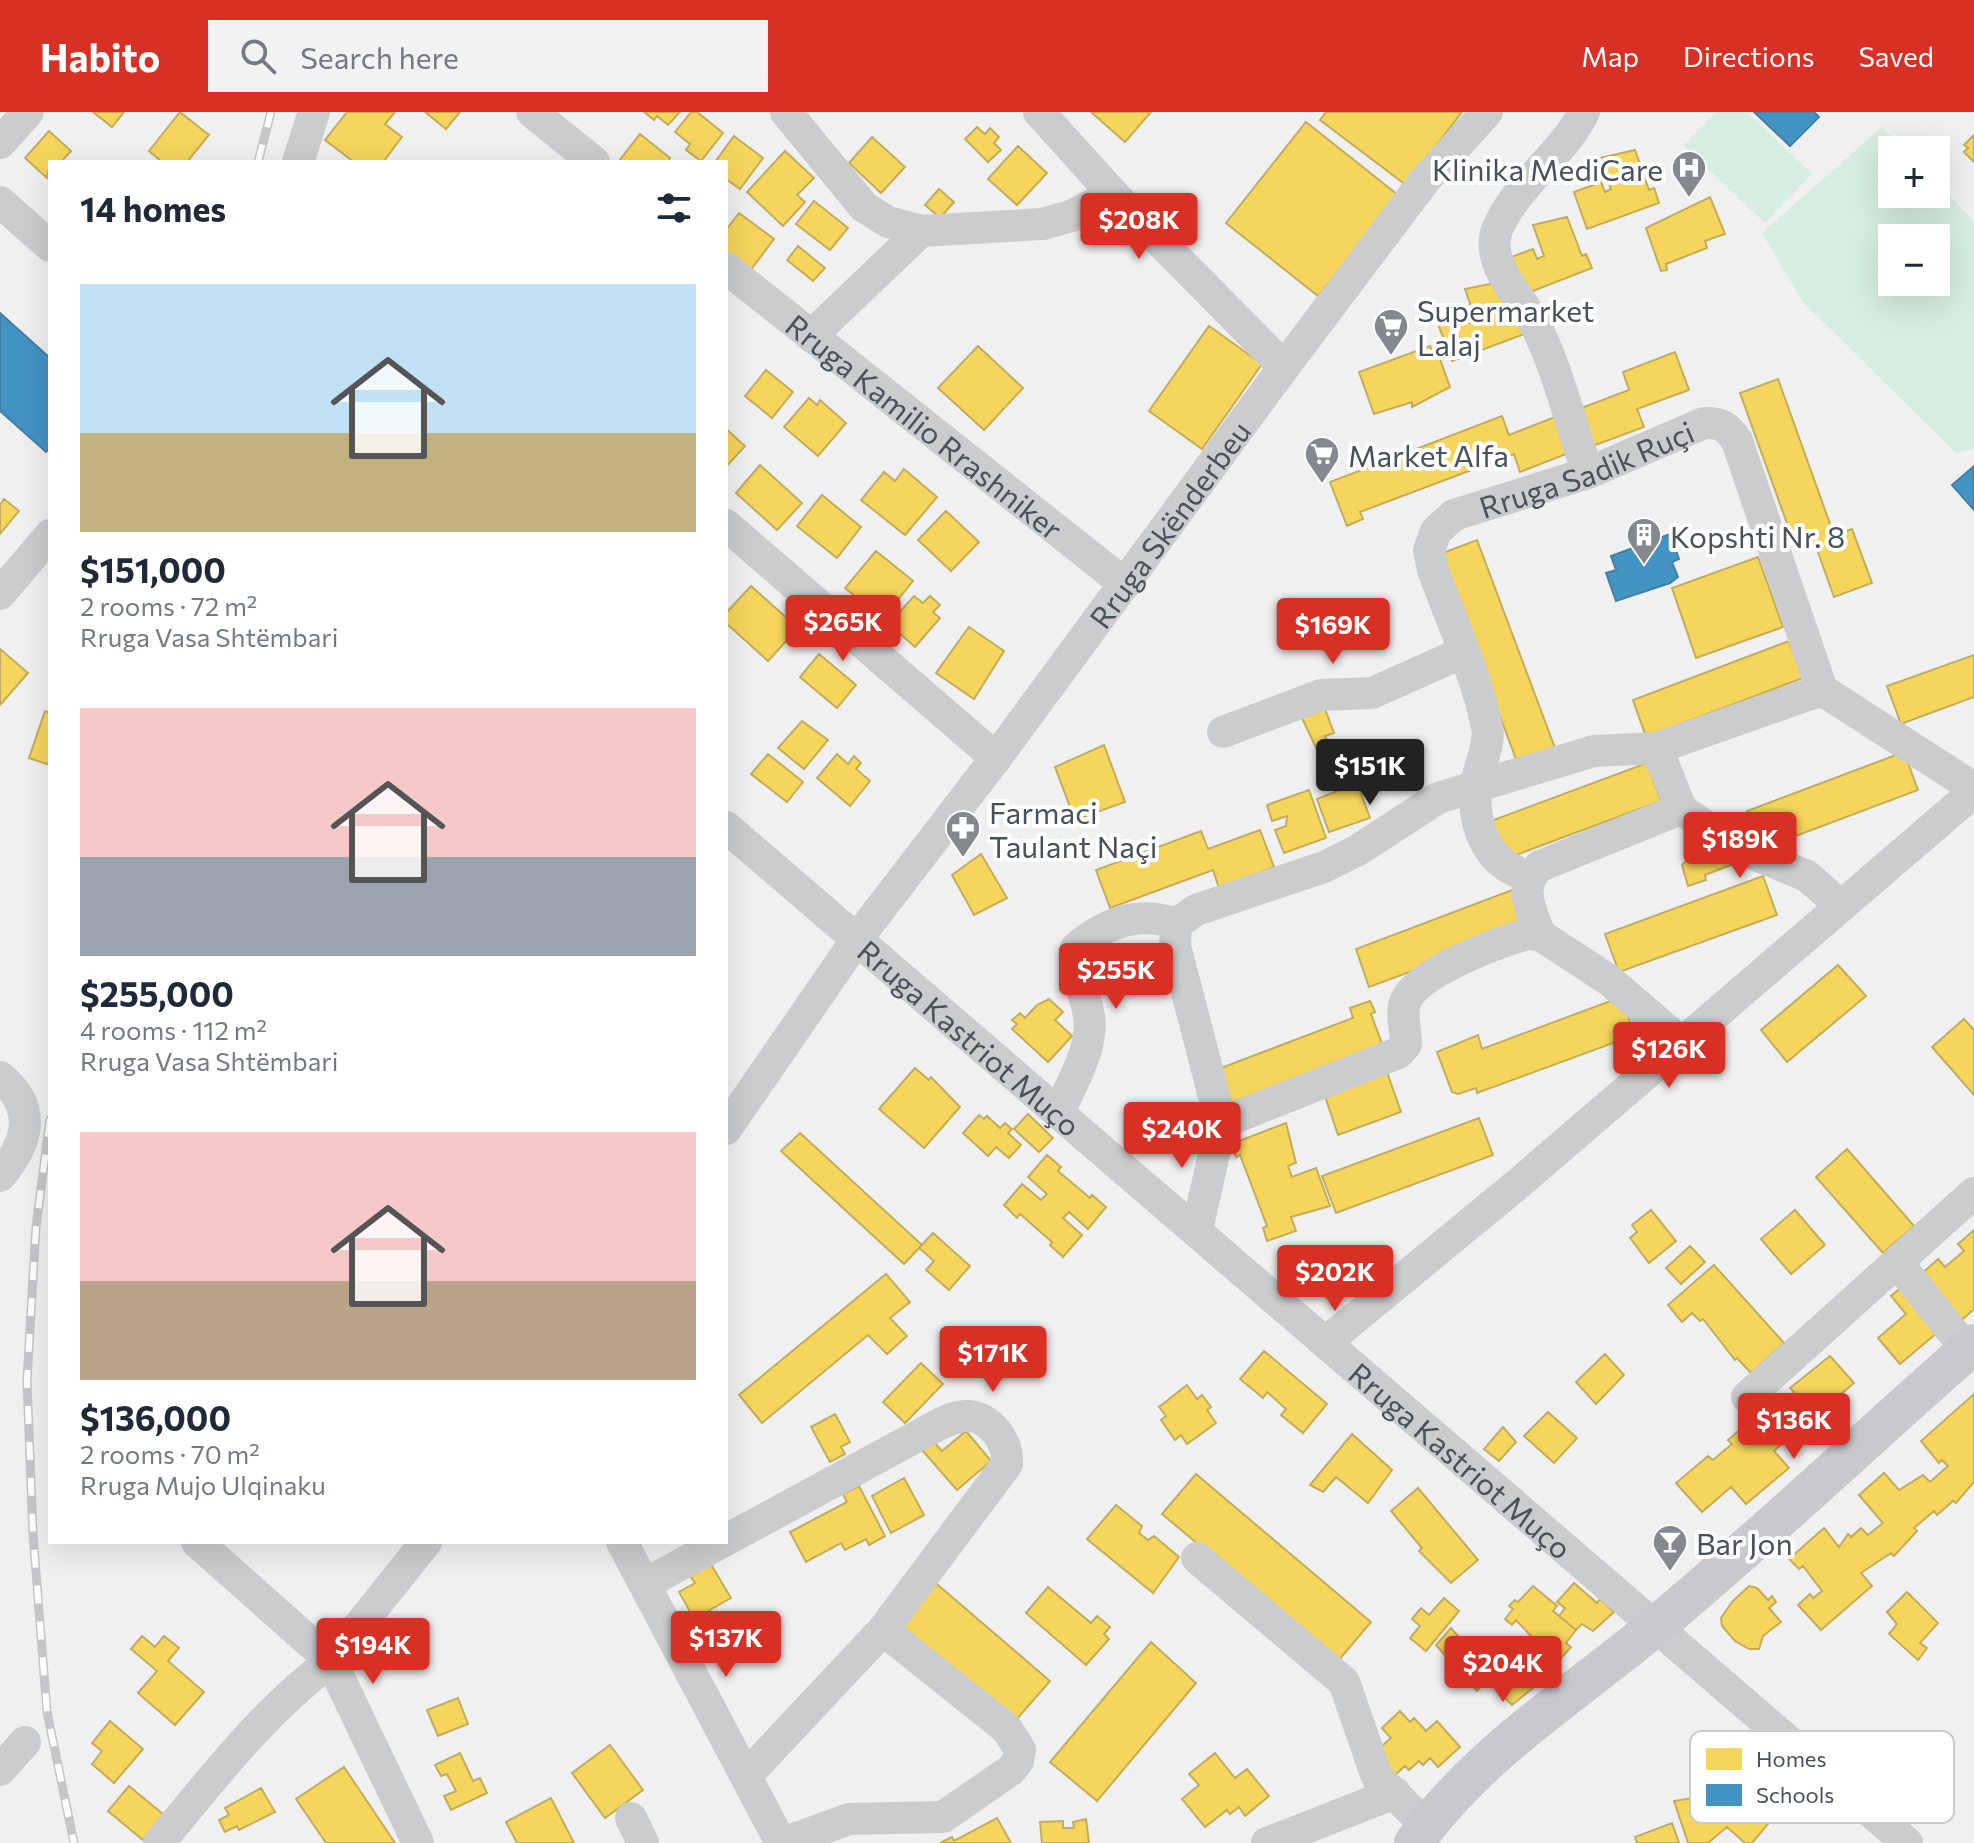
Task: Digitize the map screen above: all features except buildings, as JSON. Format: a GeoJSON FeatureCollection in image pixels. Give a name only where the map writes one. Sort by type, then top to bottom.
{"type":"FeatureCollection","features":[{"type":"Feature","properties":{"kind":"main road"},"geometry":{"type":"LineString","coordinates":[[1420,1835],[1509,1742],[1656,1626],[1971,1347]]}},
{"type":"Feature","properties":{"kind":"street"},"geometry":{"type":"LineString","coordinates":[[0,143],[28,112]]}},
{"type":"Feature","properties":{"kind":"street"},"geometry":{"type":"LineString","coordinates":[[303,160],[314,112]]}},
{"type":"Feature","properties":{"kind":"street"},"geometry":{"type":"LineString","coordinates":[[532,112],[592,160]]}},
{"type":"Feature","properties":{"kind":"street"},"geometry":{"type":"LineString","coordinates":[[786,112],[864,207],[888,222],[921,231],[1043,224],[1071,216],[1113,194]]}},
{"type":"Feature","properties":{"kind":"street"},"geometry":{"type":"LineString","coordinates":[[1039,112],[1113,194],[1284,367]]}},
{"type":"Feature","properties":{"kind":"street","name":"Rruga Skënderbeu"},"geometry":{"type":"LineString","coordinates":[[728,1125],[857,939],[996,758],[1284,367],[1425,180],[1487,112]]}},
{"type":"Feature","properties":{"kind":"street"},"geometry":{"type":"LineString","coordinates":[[1584,112],[1502,221],[1494,247],[1516,300],[1527,312],[1550,364],[1588,473]]}},
{"type":"Feature","properties":{"kind":"street"},"geometry":{"type":"LineString","coordinates":[[0,202],[48,244]]}},
{"type":"Feature","properties":{"kind":"street"},"geometry":{"type":"LineString","coordinates":[[811,336],[921,231]]}},
{"type":"Feature","properties":{"kind":"street","name":"Rruga Kamilio Rrashniker"},"geometry":{"type":"LineString","coordinates":[[728,270],[1125,584]]}},
{"type":"Feature","properties":{"kind":"street","name":"Rruga Sadik Ruçi"},"geometry":{"type":"LineString","coordinates":[[1529,876],[1509,871],[1490,854],[1477,820],[1476,786],[1488,732],[1429,550],[1436,531],[1454,515],[1588,473],[1704,423],[1717,423],[1729,429],[1737,441],[1822,690]]}},
{"type":"Feature","properties":{"kind":"street"},"geometry":{"type":"LineString","coordinates":[[728,527],[996,758]]}},
{"type":"Feature","properties":{"kind":"street"},"geometry":{"type":"LineString","coordinates":[[0,594],[48,537]]}},
{"type":"Feature","properties":{"kind":"street"},"geometry":{"type":"LineString","coordinates":[[1223,732],[1321,695],[1372,693],[1464,652]]}},
{"type":"Feature","properties":{"kind":"street"},"geometry":{"type":"LineString","coordinates":[[1176,924],[1196,910],[1324,867],[1358,850],[1438,798],[1594,751],[1657,748],[1822,690],[1974,790],[1429,1259],[1326,1342]]}},
{"type":"Feature","properties":{"kind":"street"},"geometry":{"type":"LineString","coordinates":[[1657,748],[1681,809],[1734,846],[1807,876],[1841,906]]}},
{"type":"Feature","properties":{"kind":"street"},"geometry":{"type":"LineString","coordinates":[[1540,935],[1526,888],[1529,876],[1540,866],[1681,809]]}},
{"type":"Feature","properties":{"kind":"street","name":"Rruga Kastriot Muço"},"geometry":{"type":"LineString","coordinates":[[728,829],[1777,1731]]}},
{"type":"Feature","properties":{"kind":"street"},"geometry":{"type":"LineString","coordinates":[[1059,1112],[1088,1042],[1089,1018],[1075,967],[1076,948],[1091,936],[1134,918],[1153,916],[1176,924]]}},
{"type":"Feature","properties":{"kind":"street"},"geometry":{"type":"LineString","coordinates":[[1176,924],[1175,946],[1221,1123],[1197,1230]]}},
{"type":"Feature","properties":{"kind":"street"},"geometry":{"type":"LineString","coordinates":[[1221,1123],[1398,1053],[1406,1044],[1405,1002],[1420,985],[1465,959],[1517,937],[1540,935],[1609,980],[1682,1043]]}},
{"type":"Feature","properties":{"kind":"street"},"geometry":{"type":"LineString","coordinates":[[0,1077],[11,1086],[22,1104],[26,1125],[22,1148],[0,1176]]}},
{"type":"Feature","properties":{"kind":"street"},"geometry":{"type":"LineString","coordinates":[[1747,1397],[1974,1193]]}},
{"type":"Feature","properties":{"kind":"street"},"geometry":{"type":"LineString","coordinates":[[1897,1262],[1971,1347]]}},
{"type":"Feature","properties":{"kind":"street"},"geometry":{"type":"LineString","coordinates":[[728,1539],[936,1426],[964,1415],[977,1417],[1002,1439],[1008,1451],[1007,1464],[883,1630],[746,1776]]}},
{"type":"Feature","properties":{"kind":"street"},"geometry":{"type":"LineString","coordinates":[[199,1544],[331,1661],[418,1843]]}},
{"type":"Feature","properties":{"kind":"street"},"geometry":{"type":"LineString","coordinates":[[159,1843],[256,1726],[288,1693],[331,1661],[424,1544]]}},
{"type":"Feature","properties":{"kind":"street"},"geometry":{"type":"LineString","coordinates":[[623,1544],[782,1843],[849,1819],[943,1817],[968,1803],[1018,1761],[1020,1750],[1007,1729],[883,1630]]}},
{"type":"Feature","properties":{"kind":"street"},"geometry":{"type":"LineString","coordinates":[[645,1584],[718,1544]]}},
{"type":"Feature","properties":{"kind":"street"},"geometry":{"type":"LineString","coordinates":[[1197,1558],[1344,1682],[1377,1777],[1395,1793],[1420,1835]]}},
{"type":"Feature","properties":{"kind":"street"},"geometry":{"type":"LineString","coordinates":[[0,1770],[25,1742]]}},
{"type":"Feature","properties":{"kind":"street"},"geometry":{"type":"LineString","coordinates":[[1267,1843],[1395,1793]]}},
{"type":"Feature","properties":{"kind":"street","name":"Rruga Kastriot Muço"},"geometry":{"type":"LineString","coordinates":[[1884,1823],[1907,1843]]}},
{"type":"Feature","properties":{"kind":"green space"},"geometry":{"type":"Polygon","coordinates":[[[1716,112],[1747,112],[1812,174],[1765,223],[1683,146],[1716,112]]]}},
{"type":"Feature","properties":{"kind":"green space"},"geometry":{"type":"Polygon","coordinates":[[[1882,127],[1891,136],[1878,136],[1878,208],[1950,208],[1950,196],[1974,221],[1974,448],[1956,453],[1803,302],[1762,233],[1882,127]]]}},
{"type":"Feature","properties":{"kind":"railway"},"geometry":{"type":"LineString","coordinates":[[259,160],[271,112]]}},
{"type":"Feature","properties":{"kind":"railway"},"geometry":{"type":"LineString","coordinates":[[48,1134],[36,1227],[27,1381],[33,1534],[47,1712],[74,1843]]}},
{"type":"Feature","properties":{"kind":"place","name":"Klinika MediCare"},"geometry":{"type":"Point","coordinates":[1689,199]}},
{"type":"Feature","properties":{"kind":"place","name":"Supermarket Lalaj"},"geometry":{"type":"Point","coordinates":[1391,357]}},
{"type":"Feature","properties":{"kind":"place","name":"Market Alfa"},"geometry":{"type":"Point","coordinates":[1322,485]}},
{"type":"Feature","properties":{"kind":"place","name":"Kopshti Nr. 8"},"geometry":{"type":"Point","coordinates":[1644,566]}},
{"type":"Feature","properties":{"kind":"place","name":"Farmaci Taulant Naçi"},"geometry":{"type":"Point","coordinates":[963,859]}},
{"type":"Feature","properties":{"kind":"place","name":"Bar Jon"},"geometry":{"type":"Point","coordinates":[1670,1573]}}]}
